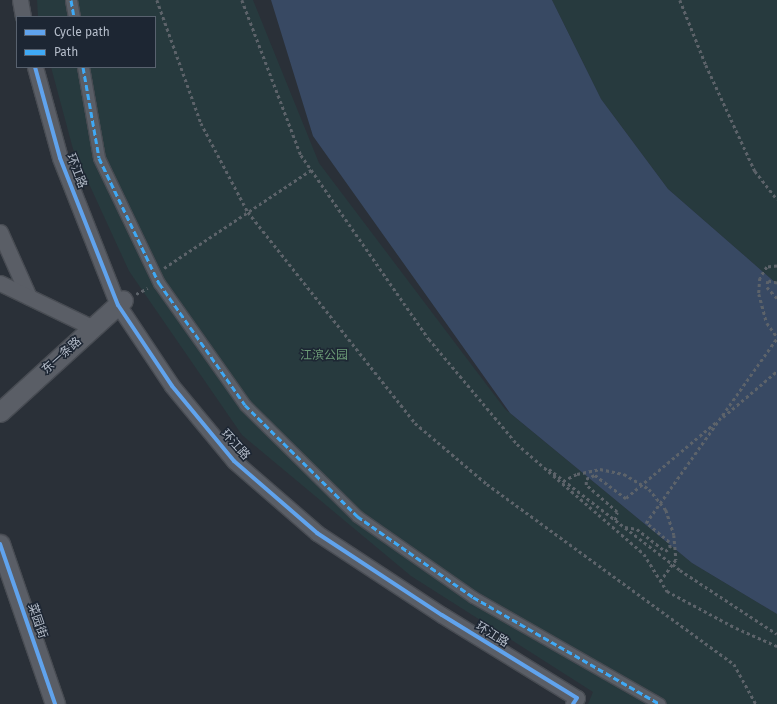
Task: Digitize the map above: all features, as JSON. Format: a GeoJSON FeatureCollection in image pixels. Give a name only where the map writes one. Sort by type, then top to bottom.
{"type":"FeatureCollection","features":[{"type":"Feature","properties":{"kind":"street"},"geometry":{"type":"LineString","coordinates":[[20,0],[22,16]]}},
{"type":"Feature","properties":{"kind":"street"},"geometry":{"type":"LineString","coordinates":[[71,0],[74,16]]}},
{"type":"Feature","properties":{"kind":"street","name":"环江路"},"geometry":{"type":"LineString","coordinates":[[35,68],[60,158],[121,303],[172,386],[234,461],[317,533],[442,615],[577,698],[573,704]]}},
{"type":"Feature","properties":{"kind":"street"},"geometry":{"type":"LineString","coordinates":[[83,68],[99,158],[157,278],[245,405],[357,516],[473,597],[660,704]]}},
{"type":"Feature","properties":{"kind":"street"},"geometry":{"type":"LineString","coordinates":[[0,232],[29,297]]}},
{"type":"Feature","properties":{"kind":"street"},"geometry":{"type":"LineString","coordinates":[[0,283],[93,328]]}},
{"type":"Feature","properties":{"kind":"street","name":"东一条路"},"geometry":{"type":"LineString","coordinates":[[0,412],[121,303]]}},
{"type":"Feature","properties":{"kind":"street","name":"菜园街"},"geometry":{"type":"LineString","coordinates":[[0,544],[55,704]]}},
{"type":"Feature","properties":{"kind":"path"},"geometry":{"type":"LineString","coordinates":[[157,0],[201,122],[248,212],[415,423],[487,484],[734,664],[756,704]]}},
{"type":"Feature","properties":{"kind":"path"},"geometry":{"type":"LineString","coordinates":[[242,0],[301,155],[428,339],[526,452],[644,554],[667,591],[736,628],[777,646]]}},
{"type":"Feature","properties":{"kind":"path"},"geometry":{"type":"LineString","coordinates":[[680,0],[706,65],[755,171],[777,199]]}},
{"type":"Feature","properties":{"kind":"path"},"geometry":{"type":"LineString","coordinates":[[121,303],[248,212],[311,170]]}},
{"type":"Feature","properties":{"kind":"path"},"geometry":{"type":"LineString","coordinates":[[625,527],[637,529],[665,551],[670,548],[669,542],[646,523],[777,337],[767,323],[759,294],[760,278],[767,267],[777,266]]}},
{"type":"Feature","properties":{"kind":"path"},"geometry":{"type":"LineString","coordinates":[[777,283],[768,281],[767,287],[777,298]]}},
{"type":"Feature","properties":{"kind":"path"},"geometry":{"type":"LineString","coordinates":[[615,520],[617,512],[586,485],[586,479],[594,475],[626,498],[777,371]]}},
{"type":"Feature","properties":{"kind":"path"},"geometry":{"type":"LineString","coordinates":[[526,452],[680,570],[777,634]]}},
{"type":"Feature","properties":{"kind":"path"},"geometry":{"type":"LineString","coordinates":[[561,482],[577,474],[600,469],[624,474],[649,489],[666,510],[674,535],[676,560],[661,581]]}},
{"type":"Feature","properties":{"kind":"green space","name":"江滨公园"},"geometry":{"type":"Polygon","coordinates":[[[37,0],[253,0],[319,163],[505,409],[692,563],[777,614],[777,704],[588,704],[593,692],[411,576],[242,435],[129,271],[73,149],[51,68],[156,68],[156,16],[38,16],[37,0]]]}},
{"type":"Feature","properties":{"kind":"green space"},"geometry":{"type":"Polygon","coordinates":[[[552,0],[777,0],[777,284],[668,189],[601,99],[552,0]]]}},
{"type":"Feature","properties":{"kind":"water"},"geometry":{"type":"Polygon","coordinates":[[[271,0],[552,0],[601,99],[668,189],[777,284],[777,614],[692,563],[510,413],[313,136],[271,0]]]}},
{"type":"Feature","properties":{"kind":"marked path"},"geometry":{"type":"LineString","coordinates":[[71,0],[74,16]]}},
{"type":"Feature","properties":{"kind":"marked path"},"geometry":{"type":"LineString","coordinates":[[83,68],[99,158],[159,283],[245,405],[357,516],[473,597],[660,704]]}},
{"type":"Feature","properties":{"kind":"cycle path"},"geometry":{"type":"LineString","coordinates":[[35,68],[60,158],[118,305],[172,386],[234,461],[317,533],[442,615],[577,698],[573,704]]}},
{"type":"Feature","properties":{"kind":"cycle path"},"geometry":{"type":"LineString","coordinates":[[0,544],[55,704]]}}]}
